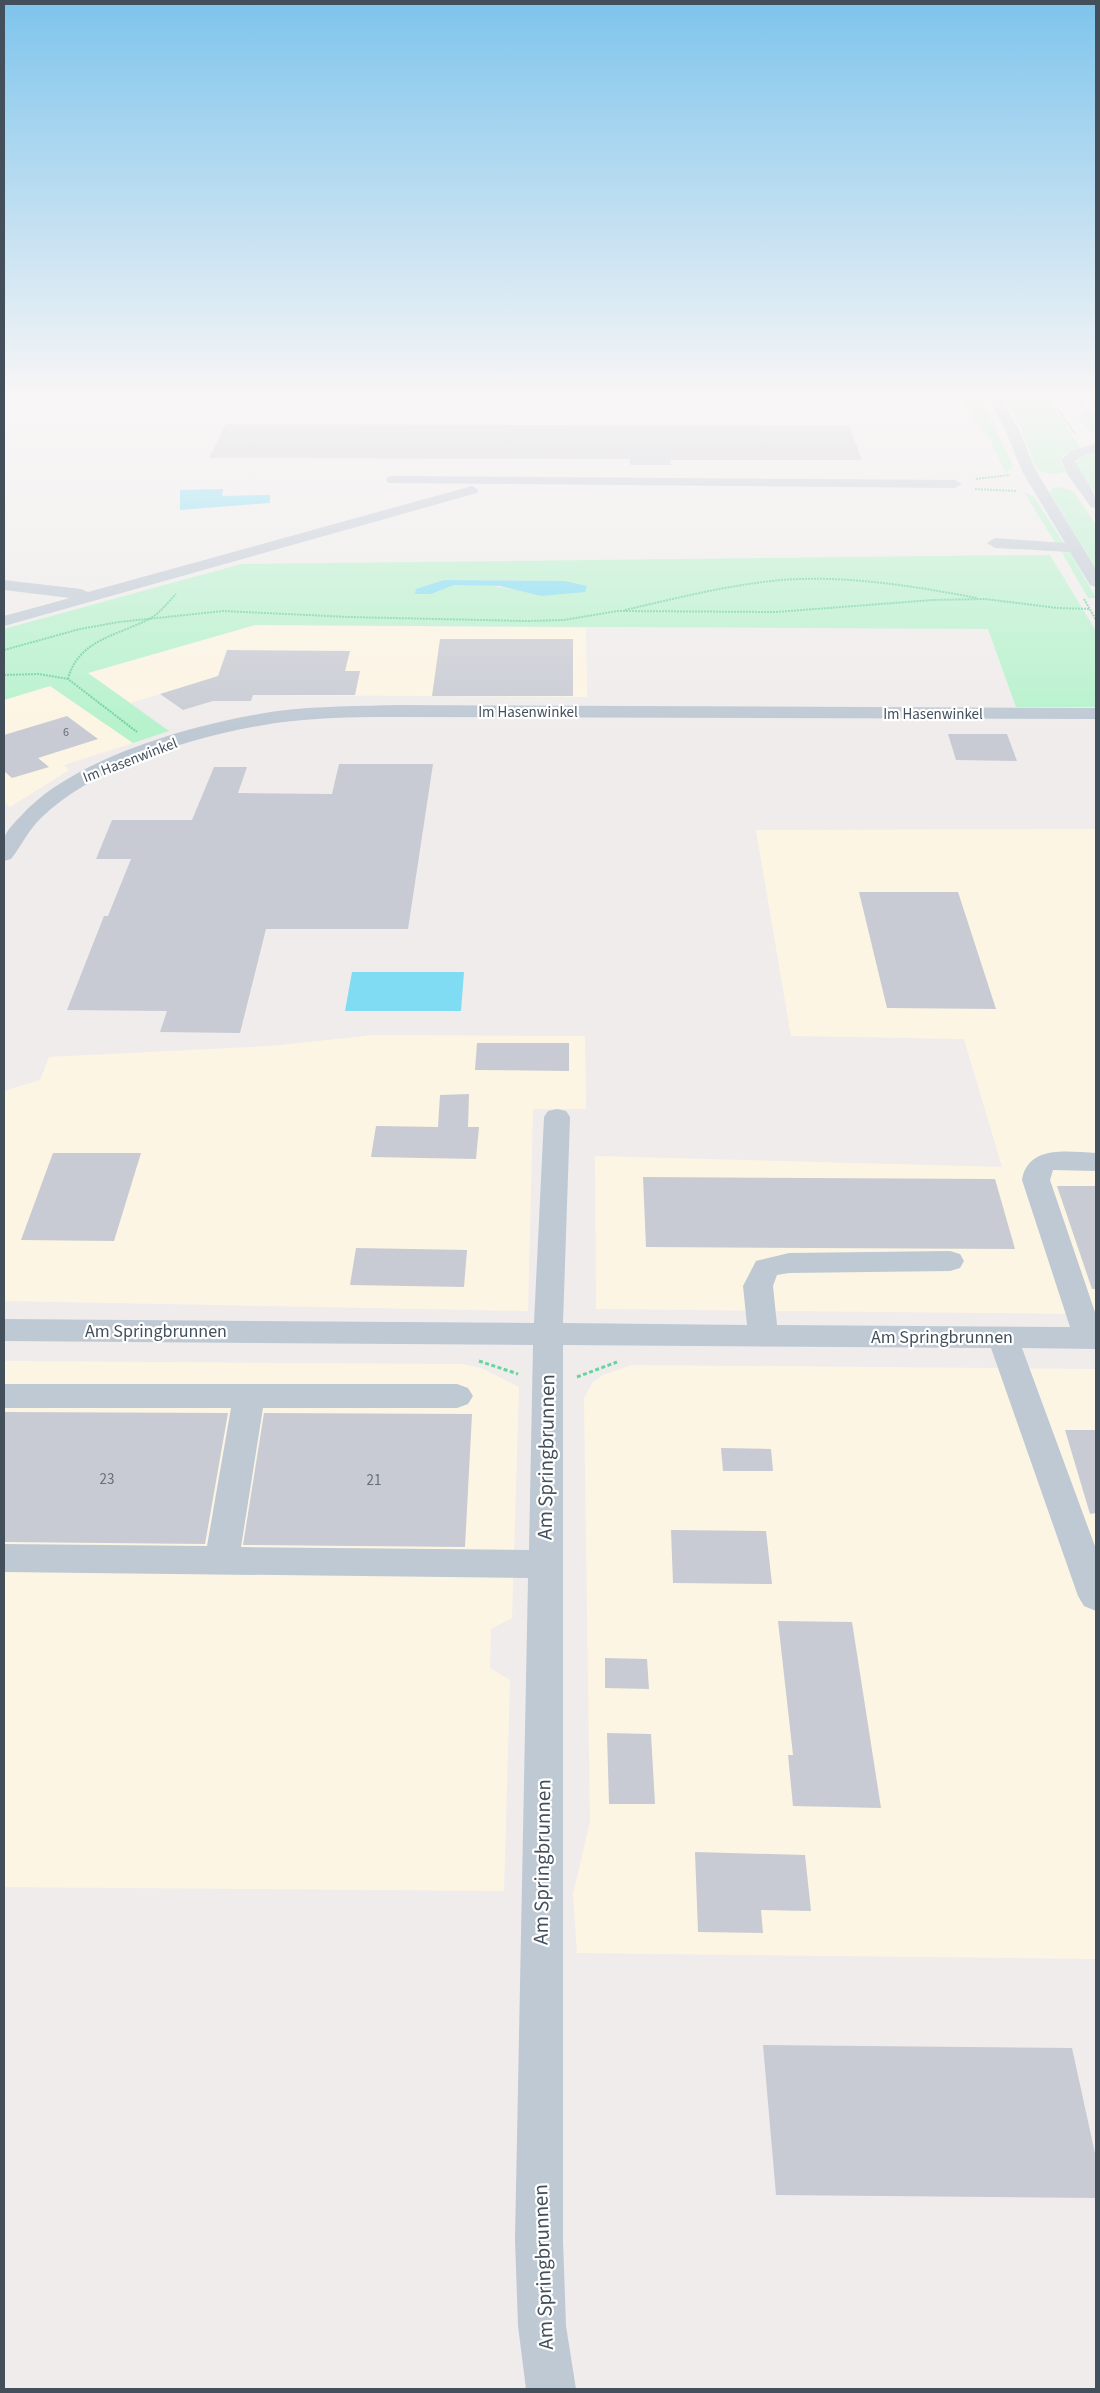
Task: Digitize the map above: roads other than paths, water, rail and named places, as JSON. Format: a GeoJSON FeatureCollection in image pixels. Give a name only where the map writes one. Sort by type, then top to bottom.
{"type":"FeatureCollection","features":[{"type":"Feature","properties":{"kind":"street"},"geometry":{"type":"LineString","coordinates":[[5,621],[407,509]]}},
{"type":"Feature","properties":{"kind":"street"},"geometry":{"type":"LineString","coordinates":[[1051,509],[1096,582]]}},
{"type":"Feature","properties":{"kind":"street"},"geometry":{"type":"LineString","coordinates":[[995,542],[1075,548]]}},
{"type":"Feature","properties":{"kind":"street"},"geometry":{"type":"LineString","coordinates":[[4,585],[95,596]]}},
{"type":"Feature","properties":{"kind":"street","name":"Im Hasenwinkel"},"geometry":{"type":"LineString","coordinates":[[4,854],[25,822],[36,810],[66,787],[108,766],[203,733],[257,720],[303,714],[342,712],[1096,714]]}},
{"type":"Feature","properties":{"kind":"street"},"geometry":{"type":"LineString","coordinates":[[548,1334],[557,1116]]}},
{"type":"Feature","properties":{"kind":"street"},"geometry":{"type":"LineString","coordinates":[[1092,1338],[1036,1180],[1037,1170],[1050,1162],[1096,1162]]}},
{"type":"Feature","properties":{"kind":"street"},"geometry":{"type":"LineString","coordinates":[[763,1336],[758,1286],[766,1268],[789,1263],[950,1261]]}},
{"type":"Feature","properties":{"kind":"street","name":"Am Springbrunnen"},"geometry":{"type":"LineString","coordinates":[[4,1330],[1092,1338]]}},
{"type":"Feature","properties":{"kind":"street","name":"Am Springbrunnen"},"geometry":{"type":"LineString","coordinates":[[548,1334],[539,2240],[542,2326],[551,2389]]}},
{"type":"Feature","properties":{"kind":"street"},"geometry":{"type":"LineString","coordinates":[[1003,1338],[1096,1596]]}},
{"type":"Feature","properties":{"kind":"street"},"geometry":{"type":"LineString","coordinates":[[4,1396],[456,1396]]}},
{"type":"Feature","properties":{"kind":"street"},"geometry":{"type":"LineString","coordinates":[[222,1560],[249,1396]]}},
{"type":"Feature","properties":{"kind":"street"},"geometry":{"type":"LineString","coordinates":[[4,1558],[545,1564]]}},
{"type":"Feature","properties":{"kind":"water"},"geometry":{"type":"Polygon","coordinates":[[[444,580],[565,581],[587,586],[585,592],[541,596],[500,586],[454,585],[431,594],[415,594],[416,589],[444,580]]]}},
{"type":"Feature","properties":{"kind":"water"},"geometry":{"type":"Polygon","coordinates":[[[352,972],[464,972],[461,1011],[345,1011],[352,972]]]}}]}
